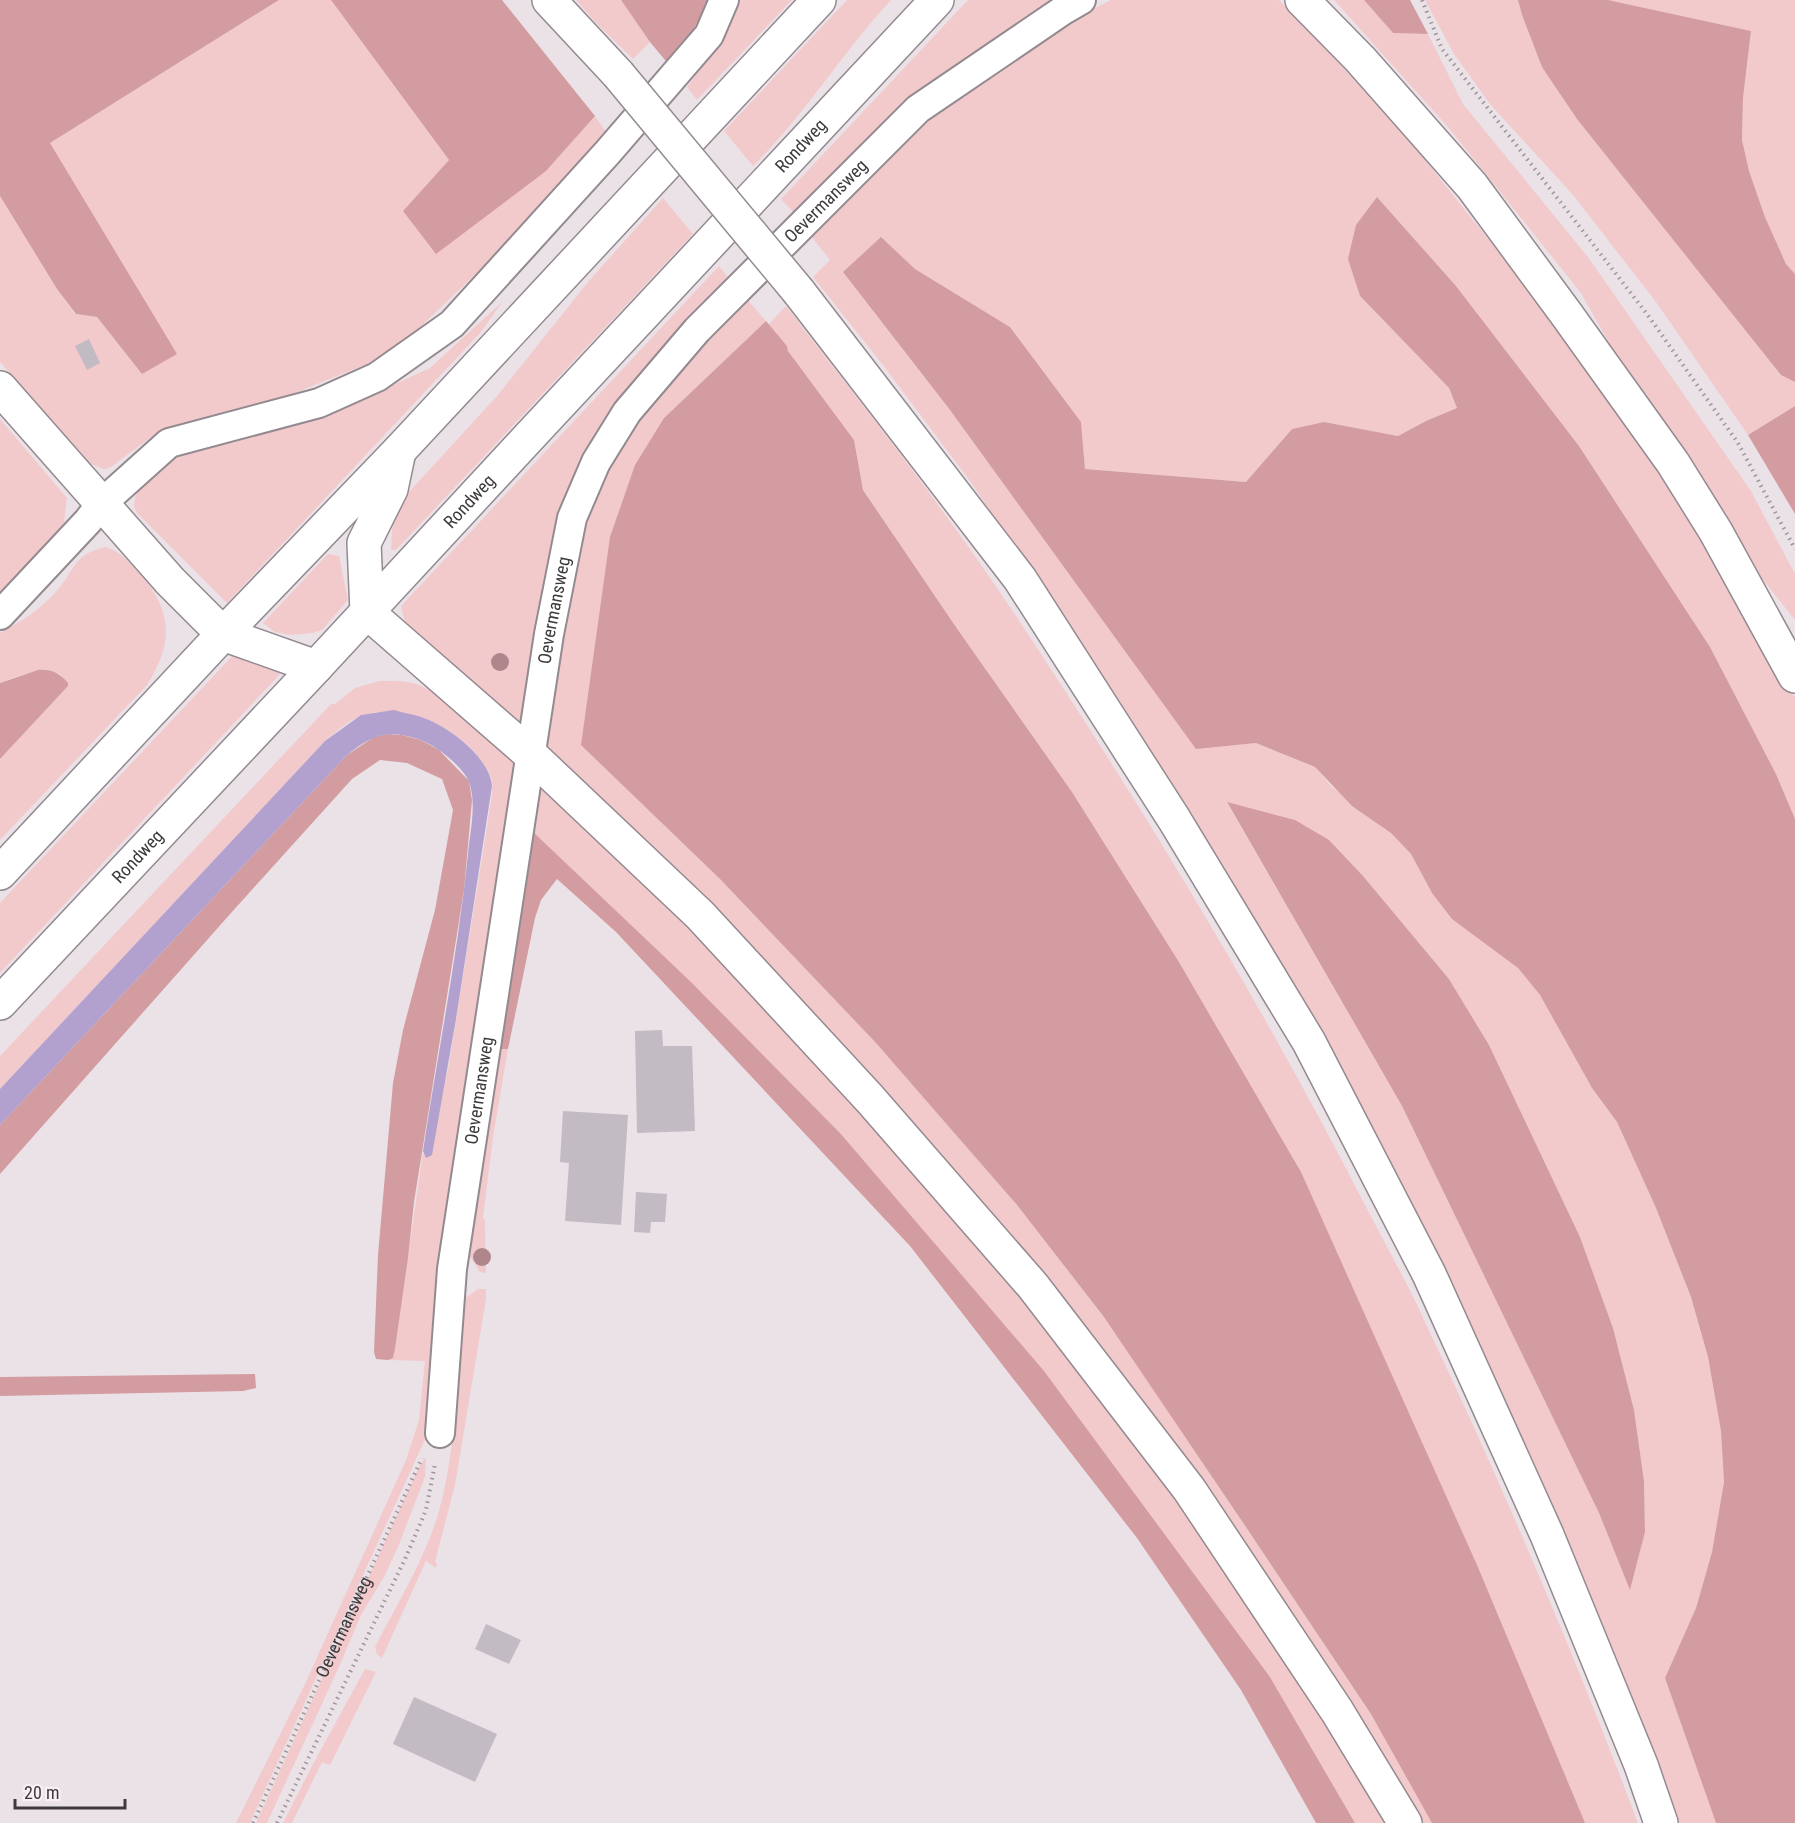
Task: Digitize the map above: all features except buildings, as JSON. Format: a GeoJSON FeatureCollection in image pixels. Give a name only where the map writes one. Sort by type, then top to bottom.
{"type":"FeatureCollection","features":[{"type":"Feature","properties":{"kind":"main road"},"geometry":{"type":"LineString","coordinates":[[549,0],[618,74],[799,292],[1020,579],[1174,819],[1309,1042],[1429,1274],[1532,1503],[1641,1765],[1661,1823]]}},
{"type":"Feature","properties":{"kind":"main road"},"geometry":{"type":"LineString","coordinates":[[0,873],[399,451],[819,0]]}},
{"type":"Feature","properties":{"kind":"main road","name":"Rondweg"},"geometry":{"type":"LineString","coordinates":[[0,1003],[937,0]]}},
{"type":"Feature","properties":{"kind":"main road"},"geometry":{"type":"LineString","coordinates":[[1302,0],[1360,59],[1472,186],[1567,315],[1673,463],[1716,532],[1795,676]]}},
{"type":"Feature","properties":{"kind":"main road"},"geometry":{"type":"LineString","coordinates":[[0,388],[170,580],[224,634],[316,667]]}},
{"type":"Feature","properties":{"kind":"main road"},"geometry":{"type":"LineString","coordinates":[[399,451],[391,489],[364,543],[367,612],[531,755],[700,915],[870,1099],[1033,1286],[1189,1490],[1338,1711],[1405,1823]]}},
{"type":"Feature","properties":{"kind":"street"},"geometry":{"type":"LineString","coordinates":[[0,615],[88,521],[101,504],[169,443],[319,403],[378,377],[452,324],[608,152],[709,35],[724,0]]}},
{"type":"Feature","properties":{"kind":"street","name":"Oevermansweg"},"geometry":{"type":"LineString","coordinates":[[440,1433],[452,1269],[549,634],[572,518],[596,462],[627,412],[697,330],[918,109],[1081,0]]}},
{"type":"Feature","properties":{"kind":"path"},"geometry":{"type":"LineString","coordinates":[[1422,0],[1442,49],[1647,314],[1738,443],[1795,549]]}},
{"type":"Feature","properties":{"kind":"path","name":"Oevermansweg"},"geometry":{"type":"LineString","coordinates":[[253,1823],[412,1477],[428,1446],[440,1433]]}},
{"type":"Feature","properties":{"kind":"path","name":"Oevermansweg"},"geometry":{"type":"LineString","coordinates":[[277,1823],[405,1559],[426,1510],[440,1433]]}},
{"type":"Feature","properties":{"kind":"shaded area"},"geometry":{"type":"Polygon","coordinates":[[[0,0],[279,0],[50,143],[177,354],[142,374],[97,317],[76,314],[57,289],[0,196],[0,0]]]}},
{"type":"Feature","properties":{"kind":"shaded area"},"geometry":{"type":"Polygon","coordinates":[[[279,0],[331,0],[449,160],[403,211],[546,171],[595,116],[606,132],[507,244],[413,334],[377,360],[255,409],[172,426],[158,432],[111,467],[104,469],[91,464],[0,362],[0,196],[75,314],[97,317],[142,374],[176,354],[50,143],[279,0]]]}},
{"type":"Feature","properties":{"kind":"shaded area"},"geometry":{"type":"Polygon","coordinates":[[[331,0],[502,0],[595,116],[546,171],[436,254],[403,211],[449,160],[331,0]]]}},
{"type":"Feature","properties":{"kind":"shaded area"},"geometry":{"type":"Polygon","coordinates":[[[576,0],[621,0],[650,42],[633,59],[576,0]]]}},
{"type":"Feature","properties":{"kind":"shaded area"},"geometry":{"type":"Polygon","coordinates":[[[621,0],[709,0],[689,38],[670,66],[621,0]]]}},
{"type":"Feature","properties":{"kind":"shaded area"},"geometry":{"type":"Polygon","coordinates":[[[741,0],[792,0],[697,100],[687,87],[713,52],[741,0]]]}},
{"type":"Feature","properties":{"kind":"shaded area"},"geometry":{"type":"Polygon","coordinates":[[[847,0],[891,0],[772,147],[753,166],[724,131],[847,0]]]}},
{"type":"Feature","properties":{"kind":"shaded area"},"geometry":{"type":"Polygon","coordinates":[[[968,0],[1058,0],[956,65],[886,125],[796,215],[781,199],[968,0]]]}},
{"type":"Feature","properties":{"kind":"shaded area"},"geometry":{"type":"Polygon","coordinates":[[[1111,0],[1279,0],[1416,149],[1526,286],[1673,487],[1781,669],[1795,698],[1795,819],[1776,774],[1710,647],[1579,446],[1456,286],[1378,198],[1356,225],[1360,296],[1449,388],[1457,408],[1398,436],[1324,422],[1292,429],[1246,482],[1085,469],[1081,422],[1010,327],[915,269],[881,238],[843,272],[950,410],[1196,748],[1256,743],[1315,767],[1332,787],[1391,833],[1411,854],[1432,893],[1518,968],[1540,995],[1592,1088],[1617,1122],[1656,1208],[1691,1297],[1708,1357],[1721,1430],[1724,1482],[1712,1552],[1696,1608],[1665,1678],[1716,1823],[1679,1823],[1640,1718],[1572,1551],[1461,1306],[1334,1059],[1206,839],[1123,706],[970,481],[883,365],[813,277],[830,260],[811,236],[928,116],[1065,23],[1111,0]],[[1227,803],[1402,1106],[1599,1513],[1630,1589],[1645,1532],[1644,1481],[1634,1410],[1613,1328],[1580,1237],[1489,1045],[1449,979],[1363,876],[1329,840],[1227,803]]]}},
{"type":"Feature","properties":{"kind":"shaded area"},"geometry":{"type":"Polygon","coordinates":[[[1334,0],[1364,0],[1393,33],[1428,34],[1463,104],[1588,257],[1751,491],[1795,574],[1795,620],[1740,551],[1614,352],[1581,293],[1448,127],[1334,0]]]}},
{"type":"Feature","properties":{"kind":"shaded area"},"geometry":{"type":"Polygon","coordinates":[[[1364,0],[1410,0],[1428,34],[1393,33],[1364,0]]]}},
{"type":"Feature","properties":{"kind":"shaded area"},"geometry":{"type":"Polygon","coordinates":[[[1425,0],[1518,0],[1542,67],[1781,375],[1795,382],[1795,406],[1748,435],[1656,302],[1573,195],[1490,104],[1454,54],[1425,0]]]}},
{"type":"Feature","properties":{"kind":"shaded area"},"geometry":{"type":"Polygon","coordinates":[[[1518,0],[1608,0],[1751,31],[1743,98],[1742,140],[1749,171],[1765,217],[1786,264],[1795,274],[1795,382],[1781,375],[1577,119],[1542,67],[1518,0]]]}},
{"type":"Feature","properties":{"kind":"shaded area"},"geometry":{"type":"Polygon","coordinates":[[[1608,0],[1795,0],[1795,274],[1786,264],[1765,217],[1749,171],[1742,140],[1743,98],[1751,31],[1608,0]]]}},
{"type":"Feature","properties":{"kind":"shaded area"},"geometry":{"type":"Polygon","coordinates":[[[1377,197],[1456,286],[1579,446],[1710,647],[1776,774],[1795,819],[1795,1823],[1716,1823],[1665,1678],[1696,1608],[1712,1552],[1724,1482],[1721,1431],[1708,1357],[1691,1297],[1656,1208],[1617,1122],[1592,1088],[1540,995],[1518,968],[1452,919],[1432,893],[1411,854],[1391,833],[1352,806],[1315,767],[1256,743],[1196,749],[950,410],[843,272],[881,237],[915,269],[1010,327],[1081,422],[1085,469],[1246,482],[1292,429],[1324,422],[1398,436],[1457,408],[1449,388],[1360,296],[1348,259],[1356,225],[1377,197]]]}},
{"type":"Feature","properties":{"kind":"shaded area"},"geometry":{"type":"Polygon","coordinates":[[[663,198],[693,234],[396,550],[391,550],[393,515],[397,505],[497,396],[588,282],[663,198]]]}},
{"type":"Feature","properties":{"kind":"shaded area"},"geometry":{"type":"Polygon","coordinates":[[[719,266],[731,281],[612,416],[520,724],[406,627],[401,606],[719,266]]]}},
{"type":"Feature","properties":{"kind":"shaded area"},"geometry":{"type":"Polygon","coordinates":[[[747,299],[766,321],[664,418],[582,745],[720,879],[876,1043],[1017,1205],[1104,1317],[1301,1172],[1179,962],[1072,792],[863,490],[854,440],[788,351],[787,346],[768,325],[786,306],[933,498],[1016,616],[1154,832],[1284,1054],[1418,1307],[1454,1384],[1563,1633],[1638,1823],[1421,1823],[1162,1437],[544,751],[579,534],[596,489],[641,414],[747,299]]]}},
{"type":"Feature","properties":{"kind":"shaded area"},"geometry":{"type":"Polygon","coordinates":[[[503,301],[481,332],[227,603],[137,513],[134,506],[135,497],[142,484],[175,456],[286,427],[358,401],[430,368],[503,301]]]}},
{"type":"Feature","properties":{"kind":"shaded area"},"geometry":{"type":"Polygon","coordinates":[[[766,321],[787,346],[788,351],[854,440],[863,490],[1072,792],[1179,962],[1301,1172],[1477,1565],[1585,1823],[1432,1823],[1371,1714],[1248,1530],[1104,1317],[1017,1205],[876,1043],[720,879],[581,745],[610,537],[635,465],[664,418],[766,321]]]}},
{"type":"Feature","properties":{"kind":"shaded area"},"geometry":{"type":"Polygon","coordinates":[[[1795,406],[1795,514],[1748,435],[1795,406]]]}},
{"type":"Feature","properties":{"kind":"shaded area"},"geometry":{"type":"Polygon","coordinates":[[[0,419],[67,498],[64,523],[15,583],[0,597],[0,419]]]}},
{"type":"Feature","properties":{"kind":"shaded area"},"geometry":{"type":"Polygon","coordinates":[[[106,547],[127,560],[150,586],[158,600],[166,627],[162,655],[147,685],[0,840],[0,759],[68,686],[60,674],[44,671],[15,677],[0,683],[0,633],[47,601],[86,554],[106,547]]]}},
{"type":"Feature","properties":{"kind":"shaded area"},"geometry":{"type":"Polygon","coordinates":[[[328,554],[339,556],[348,600],[322,630],[290,635],[275,632],[263,623],[328,554]]]}},
{"type":"Feature","properties":{"kind":"shaded area"},"geometry":{"type":"Polygon","coordinates":[[[237,651],[281,673],[0,973],[0,903],[237,651]]]}},
{"type":"Feature","properties":{"kind":"shaded area"},"geometry":{"type":"Polygon","coordinates":[[[38,670],[55,672],[68,683],[68,686],[0,759],[0,683],[38,670]]]}},
{"type":"Feature","properties":{"kind":"shaded area"},"geometry":{"type":"Polygon","coordinates":[[[379,681],[407,682],[429,690],[456,707],[517,759],[480,1012],[445,1211],[427,1435],[250,1823],[236,1823],[305,1684],[406,1460],[419,1420],[425,1361],[388,1360],[393,1358],[395,1349],[423,1151],[423,1156],[448,1070],[491,799],[491,778],[482,762],[455,735],[419,717],[381,712],[353,719],[325,741],[0,1089],[0,1056],[331,704],[335,704],[355,688],[379,681]]]}},
{"type":"Feature","properties":{"kind":"shaded area"},"geometry":{"type":"Polygon","coordinates":[[[394,710],[432,721],[455,735],[475,753],[483,764],[492,786],[456,1019],[432,1155],[426,1158],[423,1151],[459,928],[473,809],[469,782],[447,756],[418,739],[397,734],[372,739],[347,755],[0,1125],[0,1089],[325,741],[361,715],[394,710]]]}},
{"type":"Feature","properties":{"kind":"shaded area"},"geometry":{"type":"Polygon","coordinates":[[[387,734],[421,740],[439,750],[469,781],[472,800],[464,890],[414,1202],[395,1349],[393,1358],[388,1360],[376,1359],[374,1352],[378,1255],[393,1083],[403,1030],[435,910],[453,810],[442,779],[407,763],[380,760],[352,779],[0,1174],[0,1125],[347,755],[374,737],[387,734]]]}},
{"type":"Feature","properties":{"kind":"shaded area"},"geometry":{"type":"Polygon","coordinates":[[[541,780],[658,892],[951,1205],[1214,1545],[1390,1823],[1355,1823],[1270,1677],[840,1133],[691,982],[530,829],[541,780]]]}},
{"type":"Feature","properties":{"kind":"shaded area"},"geometry":{"type":"Polygon","coordinates":[[[1227,802],[1295,820],[1329,840],[1363,876],[1449,979],[1489,1045],[1580,1237],[1613,1328],[1634,1410],[1644,1481],[1645,1532],[1630,1590],[1599,1513],[1402,1106],[1227,802]]]}},
{"type":"Feature","properties":{"kind":"shaded area"},"geometry":{"type":"Polygon","coordinates":[[[530,829],[691,982],[840,1133],[1044,1371],[1270,1677],[1355,1823],[1316,1823],[1241,1690],[1137,1538],[910,1246],[616,932],[557,879],[541,900],[535,918],[508,1049],[493,1049],[530,829]]]}},
{"type":"Feature","properties":{"kind":"shaded area"},"geometry":{"type":"Polygon","coordinates":[[[493,1049],[508,1049],[493,1137],[483,1218],[485,1220],[486,1273],[480,1272],[465,1249],[493,1049]]]}},
{"type":"Feature","properties":{"kind":"shaded area"},"geometry":{"type":"Polygon","coordinates":[[[478,1289],[486,1289],[486,1299],[455,1485],[435,1562],[437,1563],[436,1568],[426,1561],[382,1658],[377,1654],[375,1647],[419,1563],[439,1511],[453,1433],[460,1302],[478,1289]]]}},
{"type":"Feature","properties":{"kind":"shaded area"},"geometry":{"type":"Polygon","coordinates":[[[255,1374],[256,1388],[243,1391],[0,1396],[0,1377],[255,1374]]]}},
{"type":"Feature","properties":{"kind":"shaded area"},"geometry":{"type":"Polygon","coordinates":[[[426,1457],[425,1477],[385,1575],[361,1615],[267,1823],[256,1823],[420,1465],[426,1457]]]}},
{"type":"Feature","properties":{"kind":"shaded area"},"geometry":{"type":"Polygon","coordinates":[[[365,1669],[376,1672],[330,1765],[322,1762],[292,1823],[283,1823],[312,1766],[365,1669]]]}}]}
